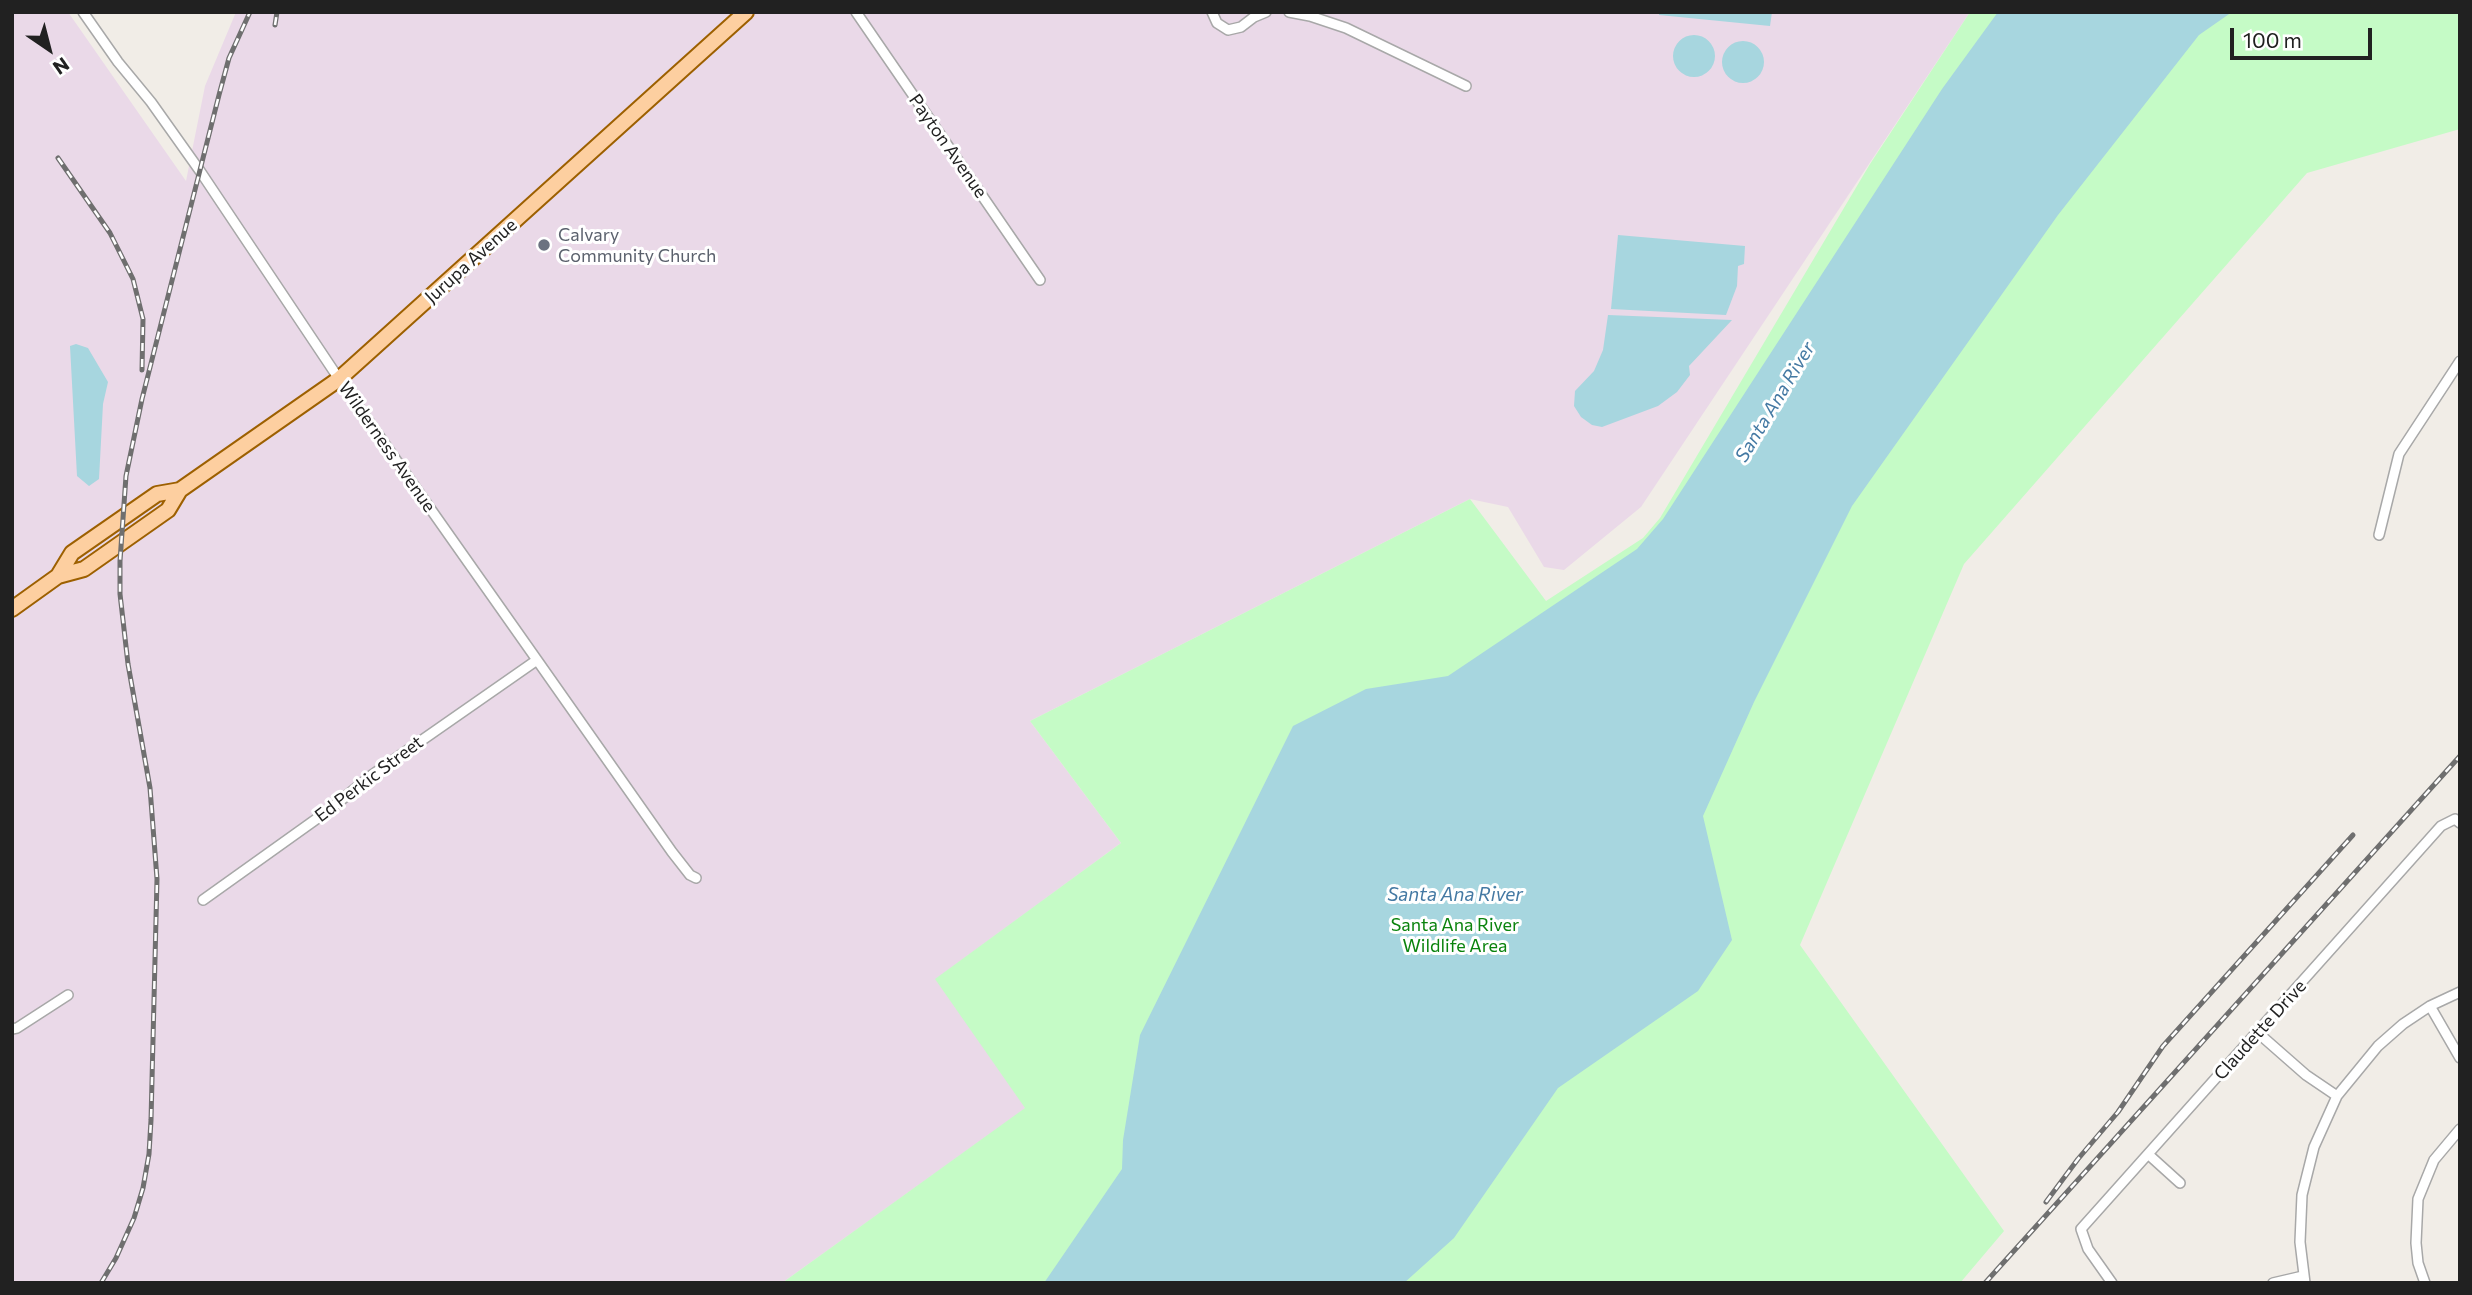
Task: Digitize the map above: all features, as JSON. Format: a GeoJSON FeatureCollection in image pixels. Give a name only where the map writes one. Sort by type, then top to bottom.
{"type":"FeatureCollection","features":[{"type":"Feature","properties":{"kind":"main road","name":"Jurupa Avenue"},"geometry":{"type":"LineString","coordinates":[[12,609],[58,576],[72,554],[158,494],[180,490],[339,379],[746,12]]}},
{"type":"Feature","properties":{"kind":"street","name":"Wilderness Avenue"},"geometry":{"type":"LineString","coordinates":[[83,12],[200,171],[339,379],[537,660],[673,852],[690,875],[696,878]]}},
{"type":"Feature","properties":{"kind":"street","name":"Payton Avenue"},"geometry":{"type":"LineString","coordinates":[[856,12],[1040,280]]}},
{"type":"Feature","properties":{"kind":"street"},"geometry":{"type":"LineString","coordinates":[[1212,12],[1217,23],[1228,30],[1241,27],[1266,12]]}},
{"type":"Feature","properties":{"kind":"street"},"geometry":{"type":"LineString","coordinates":[[1289,12],[1346,28],[1466,86]]}},
{"type":"Feature","properties":{"kind":"street"},"geometry":{"type":"LineString","coordinates":[[2379,535],[2399,454],[2460,361]]}},
{"type":"Feature","properties":{"kind":"street","name":"Ed Perkic Street"},"geometry":{"type":"LineString","coordinates":[[203,900],[329,810],[372,775],[537,660]]}},
{"type":"Feature","properties":{"kind":"street","name":"Claudette Drive"},"geometry":{"type":"LineString","coordinates":[[2112,1283],[2088,1249],[2081,1229],[2441,826],[2457,821]]}},
{"type":"Feature","properties":{"kind":"street"},"geometry":{"type":"LineString","coordinates":[[2273,1283],[2304,1279],[2300,1242],[2302,1195],[2314,1147],[2337,1096],[2378,1046],[2403,1024],[2430,1006],[2460,992]]}},
{"type":"Feature","properties":{"kind":"street"},"geometry":{"type":"LineString","coordinates":[[12,1029],[68,995]]}},
{"type":"Feature","properties":{"kind":"street"},"geometry":{"type":"LineString","coordinates":[[2430,1006],[2460,1058]]}},
{"type":"Feature","properties":{"kind":"street"},"geometry":{"type":"LineString","coordinates":[[2257,1032],[2306,1075],[2337,1096]]}},
{"type":"Feature","properties":{"kind":"street"},"geometry":{"type":"LineString","coordinates":[[2425,1283],[2418,1263],[2416,1243],[2418,1199],[2434,1160],[2460,1129]]}},
{"type":"Feature","properties":{"kind":"street"},"geometry":{"type":"LineString","coordinates":[[2149,1155],[2180,1184]]}},
{"type":"Feature","properties":{"kind":"shaded area"},"geometry":{"type":"Polygon","coordinates":[[[12,12],[68,12],[186,181],[205,86],[236,12],[1970,12],[1641,507],[1564,570],[1544,567],[1508,507],[1470,499],[1030,721],[1121,843],[936,979],[1026,1108],[782,1283],[12,1283],[12,12]]]}},
{"type":"Feature","properties":{"kind":"green space","name":"Santa Ana River Wildlife Area"},"geometry":{"type":"Polygon","coordinates":[[[1970,12],[2460,12],[2460,129],[2307,173],[1964,564],[1800,945],[2004,1231],[1960,1283],[782,1283],[1025,1108],[935,979],[1121,843],[1030,721],[1470,499],[1546,601],[1643,538],[1660,518],[1870,164],[1970,12]]]}},
{"type":"Feature","properties":{"kind":"water"},"geometry":{"type":"Polygon","coordinates":[[[1659,12],[1772,12],[1770,26],[1659,15],[1659,12]]]}},
{"type":"Feature","properties":{"kind":"water","name":"Santa Ana River"},"geometry":{"type":"Polygon","coordinates":[[[1998,12],[2232,12],[2199,35],[2058,215],[1852,506],[1754,702],[1703,816],[1732,940],[1698,991],[1558,1088],[1454,1238],[1404,1283],[1044,1283],[1122,1169],[1123,1140],[1140,1035],[1293,726],[1366,689],[1448,676],[1637,549],[1663,519],[1942,89],[1998,12]]]}},
{"type":"Feature","properties":{"kind":"water"},"geometry":{"type":"Polygon","coordinates":[[[1694,35],[1709,41],[1715,56],[1709,71],[1694,77],[1679,71],[1673,56],[1679,41],[1694,35]]]}},
{"type":"Feature","properties":{"kind":"water"},"geometry":{"type":"Polygon","coordinates":[[[1743,41],[1758,47],[1764,62],[1758,77],[1743,83],[1728,77],[1722,62],[1728,47],[1743,41]]]}},
{"type":"Feature","properties":{"kind":"water"},"geometry":{"type":"Polygon","coordinates":[[[1618,235],[1745,246],[1744,264],[1738,266],[1737,286],[1726,315],[1611,309],[1618,235]]]}},
{"type":"Feature","properties":{"kind":"water"},"geometry":{"type":"Polygon","coordinates":[[[1608,315],[1732,320],[1689,366],[1690,375],[1677,392],[1658,406],[1602,427],[1592,425],[1581,417],[1574,406],[1575,391],[1594,371],[1603,350],[1608,315]]]}},
{"type":"Feature","properties":{"kind":"water"},"geometry":{"type":"Polygon","coordinates":[[[76,344],[88,348],[108,382],[103,404],[99,479],[89,486],[77,476],[70,346],[76,344]]]}},
{"type":"Feature","properties":{"kind":"railway"},"geometry":{"type":"LineString","coordinates":[[101,1283],[134,1218],[149,1154],[151,1120],[157,879],[150,788],[128,664],[120,594],[126,476],[142,399],[219,95],[229,58],[250,12]]}},
{"type":"Feature","properties":{"kind":"railway"},"geometry":{"type":"LineString","coordinates":[[275,25],[277,12]]}},
{"type":"Feature","properties":{"kind":"railway"},"geometry":{"type":"LineString","coordinates":[[58,158],[110,233],[133,279],[143,319],[142,370]]}},
{"type":"Feature","properties":{"kind":"railway"},"geometry":{"type":"LineString","coordinates":[[1985,1283],[2460,756]]}},
{"type":"Feature","properties":{"kind":"railway"},"geometry":{"type":"LineString","coordinates":[[2046,1202],[2118,1112],[2163,1046],[2353,835]]}},
{"type":"Feature","properties":{"kind":"place","name":"Calvary Community Church"},"geometry":{"type":"Point","coordinates":[544,245]}}]}
